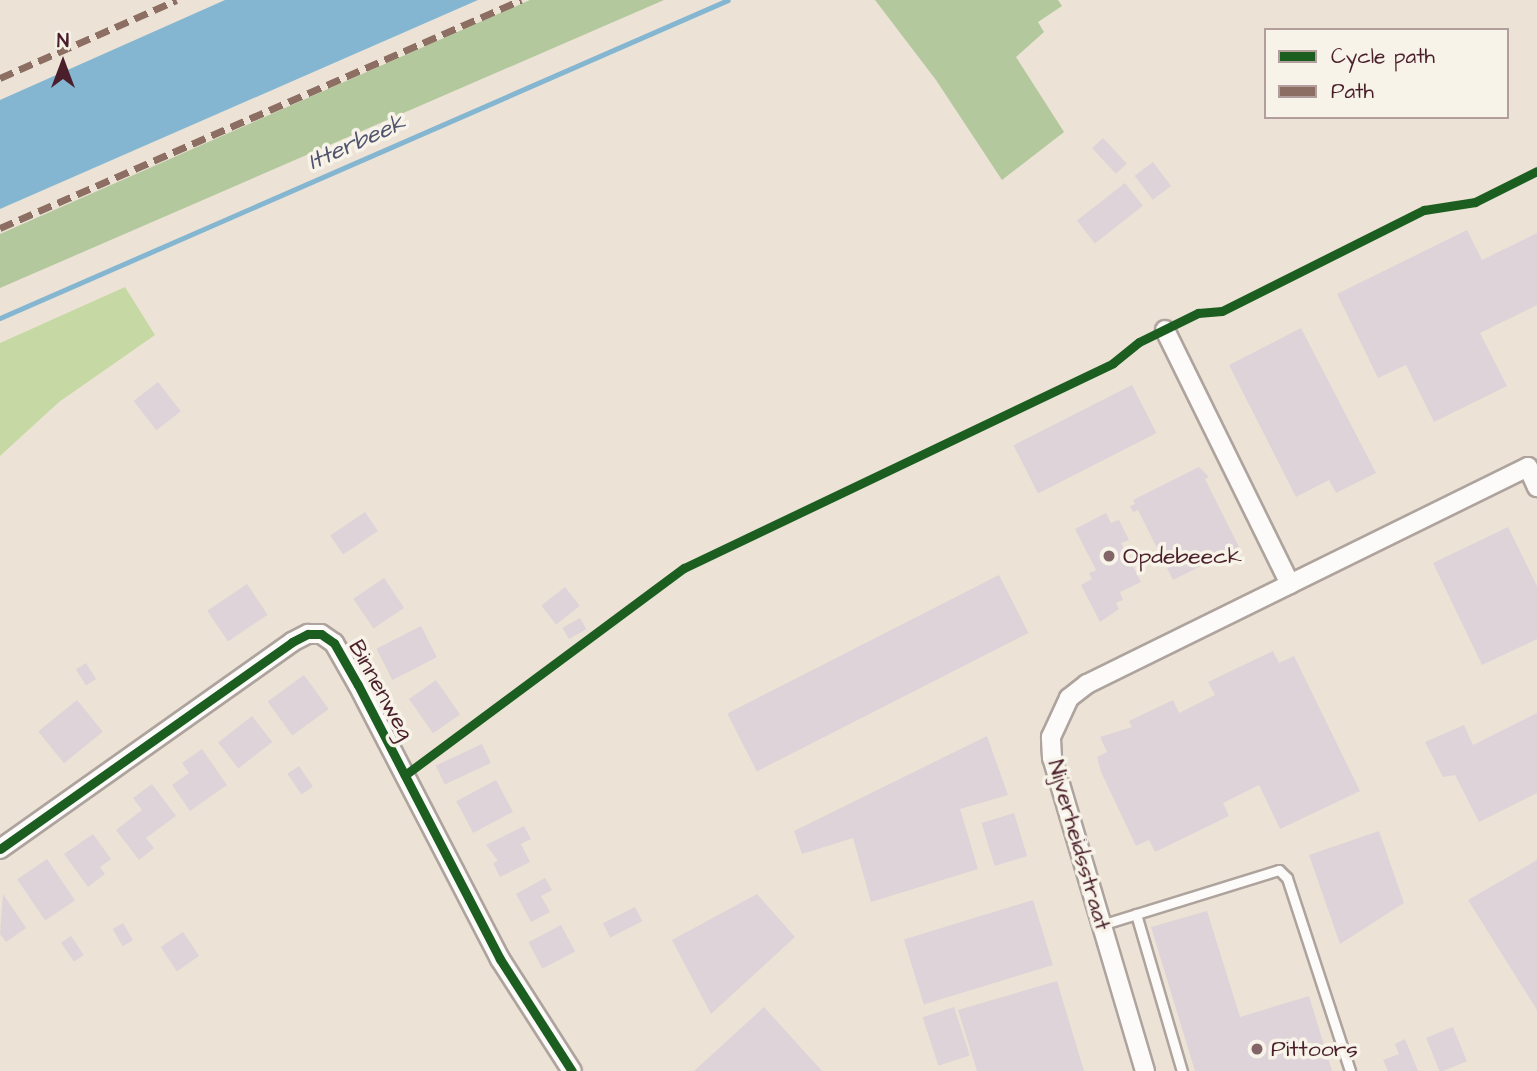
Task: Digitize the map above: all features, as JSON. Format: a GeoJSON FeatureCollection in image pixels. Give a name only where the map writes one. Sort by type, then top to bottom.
{"type":"FeatureCollection","features":[{"type":"Feature","properties":{"kind":"street"},"geometry":{"type":"LineString","coordinates":[[1165,330],[1290,584]]}},
{"type":"Feature","properties":{"kind":"street","name":"Nijverheidsstraat"},"geometry":{"type":"LineString","coordinates":[[1146,1071],[1052,758],[1051,737],[1059,713],[1069,698],[1087,684],[1532,465],[1537,486]]}},
{"type":"Feature","properties":{"kind":"street","name":"Binnenweg"},"geometry":{"type":"LineString","coordinates":[[0,849],[292,642],[308,634],[321,634],[334,643],[500,959],[572,1071]]}},
{"type":"Feature","properties":{"kind":"lane"},"geometry":{"type":"LineString","coordinates":[[1101,925],[1279,870],[1287,878],[1350,1071]]}},
{"type":"Feature","properties":{"kind":"lane"},"geometry":{"type":"LineString","coordinates":[[1136,914],[1182,1071]]}},
{"type":"Feature","properties":{"kind":"green space"},"geometry":{"type":"Polygon","coordinates":[[[530,0],[664,0],[0,288],[0,234],[530,0]]]}},
{"type":"Feature","properties":{"kind":"green space"},"geometry":{"type":"Polygon","coordinates":[[[875,0],[1058,0],[1062,6],[1038,22],[1044,32],[1016,57],[1064,132],[1002,180],[936,80],[875,0]]]}},
{"type":"Feature","properties":{"kind":"green space"},"geometry":{"type":"Polygon","coordinates":[[[125,287],[155,335],[59,402],[0,456],[0,343],[125,287]]]}},
{"type":"Feature","properties":{"kind":"water"},"geometry":{"type":"Polygon","coordinates":[[[225,0],[478,0],[0,209],[0,100],[225,0]]]}},
{"type":"Feature","properties":{"kind":"building"},"geometry":{"type":"Polygon","coordinates":[[[1103,138],[1127,164],[1116,174],[1092,148],[1103,138]]]}},
{"type":"Feature","properties":{"kind":"building"},"geometry":{"type":"Polygon","coordinates":[[[1153,162],[1171,186],[1153,200],[1135,176],[1153,162]]]}},
{"type":"Feature","properties":{"kind":"building"},"geometry":{"type":"Polygon","coordinates":[[[1125,183],[1143,206],[1095,243],[1077,221],[1125,183]]]}},
{"type":"Feature","properties":{"kind":"building"},"geometry":{"type":"Polygon","coordinates":[[[1467,230],[1482,260],[1537,233],[1537,305],[1480,333],[1507,386],[1434,422],[1406,365],[1378,378],[1337,294],[1467,230]]]}},
{"type":"Feature","properties":{"kind":"building"},"geometry":{"type":"Polygon","coordinates":[[[1301,328],[1376,473],[1336,493],[1329,480],[1296,497],[1229,365],[1301,328]]]}},
{"type":"Feature","properties":{"kind":"building"},"geometry":{"type":"Polygon","coordinates":[[[158,382],[181,411],[156,430],[134,401],[158,382]]]}},
{"type":"Feature","properties":{"kind":"building"},"geometry":{"type":"Polygon","coordinates":[[[1132,385],[1157,433],[1038,493],[1013,445],[1132,385]]]}},
{"type":"Feature","properties":{"kind":"building"},"geometry":{"type":"Polygon","coordinates":[[[1199,467],[1209,477],[1205,479],[1239,547],[1173,580],[1138,510],[1133,512],[1130,506],[1135,504],[1133,500],[1199,467]]]}},
{"type":"Feature","properties":{"kind":"building"},"geometry":{"type":"Polygon","coordinates":[[[365,512],[378,531],[343,555],[330,535],[365,512]]]}},
{"type":"Feature","properties":{"kind":"building","name":"Opdebeeck"},"geometry":{"type":"Polygon","coordinates":[[[1106,513],[1111,523],[1119,520],[1129,540],[1121,543],[1141,582],[1120,592],[1123,600],[1116,603],[1119,609],[1100,622],[1081,585],[1092,579],[1089,573],[1096,570],[1075,529],[1106,513]]]}},
{"type":"Feature","properties":{"kind":"building"},"geometry":{"type":"Polygon","coordinates":[[[1508,527],[1537,586],[1537,639],[1482,665],[1433,563],[1508,527]]]}},
{"type":"Feature","properties":{"kind":"building"},"geometry":{"type":"Polygon","coordinates":[[[999,575],[1029,633],[757,771],[727,713],[999,575]]]}},
{"type":"Feature","properties":{"kind":"building"},"geometry":{"type":"Polygon","coordinates":[[[384,578],[404,608],[373,629],[353,599],[384,578]]]}},
{"type":"Feature","properties":{"kind":"building"},"geometry":{"type":"Polygon","coordinates":[[[247,584],[268,615],[228,642],[207,611],[247,584]]]}},
{"type":"Feature","properties":{"kind":"building"},"geometry":{"type":"Polygon","coordinates":[[[565,587],[580,606],[556,624],[541,605],[565,587]]]}},
{"type":"Feature","properties":{"kind":"building"},"geometry":{"type":"Polygon","coordinates":[[[580,618],[586,629],[569,639],[563,628],[580,618]]]}},
{"type":"Feature","properties":{"kind":"building"},"geometry":{"type":"Polygon","coordinates":[[[421,626],[437,657],[392,680],[376,649],[421,626]]]}},
{"type":"Feature","properties":{"kind":"building"},"geometry":{"type":"Polygon","coordinates":[[[1273,651],[1279,663],[1294,656],[1360,791],[1280,829],[1259,785],[1223,803],[1229,816],[1155,852],[1149,840],[1136,846],[1101,772],[1097,757],[1107,752],[1100,737],[1132,727],[1129,721],[1173,700],[1179,713],[1215,695],[1208,682],[1273,651]]]}},
{"type":"Feature","properties":{"kind":"building"},"geometry":{"type":"Polygon","coordinates":[[[86,663],[96,679],[86,685],[76,669],[86,663]]]}},
{"type":"Feature","properties":{"kind":"building"},"geometry":{"type":"Polygon","coordinates":[[[304,675],[329,709],[292,735],[268,701],[304,675]]]}},
{"type":"Feature","properties":{"kind":"building"},"geometry":{"type":"Polygon","coordinates":[[[436,680],[460,714],[433,733],[409,699],[436,680]]]}},
{"type":"Feature","properties":{"kind":"building"},"geometry":{"type":"Polygon","coordinates":[[[77,700],[103,732],[64,763],[38,731],[77,700]]]}},
{"type":"Feature","properties":{"kind":"building"},"geometry":{"type":"Polygon","coordinates":[[[1537,713],[1537,793],[1479,822],[1455,775],[1443,777],[1425,742],[1464,725],[1473,745],[1537,713]]]}},
{"type":"Feature","properties":{"kind":"building"},"geometry":{"type":"Polygon","coordinates":[[[252,716],[272,742],[238,768],[218,742],[252,716]]]}},
{"type":"Feature","properties":{"kind":"building"},"geometry":{"type":"Polygon","coordinates":[[[987,736],[1008,795],[960,809],[978,869],[871,902],[853,838],[802,854],[794,831],[987,736]]]}},
{"type":"Feature","properties":{"kind":"building"},"geometry":{"type":"Polygon","coordinates":[[[482,744],[491,763],[445,785],[436,766],[482,744]]]}},
{"type":"Feature","properties":{"kind":"building"},"geometry":{"type":"Polygon","coordinates":[[[202,749],[227,785],[190,811],[172,785],[189,773],[182,763],[202,749]]]}},
{"type":"Feature","properties":{"kind":"building"},"geometry":{"type":"Polygon","coordinates":[[[299,766],[313,787],[301,795],[287,774],[299,766]]]}},
{"type":"Feature","properties":{"kind":"building"},"geometry":{"type":"Polygon","coordinates":[[[496,780],[513,812],[473,833],[456,801],[496,780]]]}},
{"type":"Feature","properties":{"kind":"building"},"geometry":{"type":"Polygon","coordinates":[[[152,784],[176,816],[146,838],[154,848],[139,860],[116,830],[142,810],[133,798],[152,784]]]}},
{"type":"Feature","properties":{"kind":"building"},"geometry":{"type":"Polygon","coordinates":[[[1014,813],[1027,856],[995,866],[981,823],[1014,813]]]}},
{"type":"Feature","properties":{"kind":"building"},"geometry":{"type":"Polygon","coordinates":[[[524,826],[531,839],[521,844],[530,862],[500,877],[493,863],[498,861],[486,845],[524,826]]]}},
{"type":"Feature","properties":{"kind":"building"},"geometry":{"type":"Polygon","coordinates":[[[1379,831],[1404,903],[1340,944],[1309,855],[1379,831]]]}},
{"type":"Feature","properties":{"kind":"building"},"geometry":{"type":"Polygon","coordinates":[[[93,834],[111,859],[100,867],[105,874],[88,887],[64,854],[93,834]]]}},
{"type":"Feature","properties":{"kind":"building"},"geometry":{"type":"Polygon","coordinates":[[[47,859],[75,900],[45,921],[17,879],[47,859]]]}},
{"type":"Feature","properties":{"kind":"building"},"geometry":{"type":"Polygon","coordinates":[[[1537,860],[1537,1010],[1468,900],[1537,860]]]}},
{"type":"Feature","properties":{"kind":"building"},"geometry":{"type":"Polygon","coordinates":[[[545,878],[552,890],[541,896],[550,912],[531,922],[516,894],[545,878]]]}},
{"type":"Feature","properties":{"kind":"building"},"geometry":{"type":"Polygon","coordinates":[[[3,894],[26,928],[6,942],[0,934],[3,894]]]}},
{"type":"Feature","properties":{"kind":"building"},"geometry":{"type":"Polygon","coordinates":[[[757,894],[795,937],[711,1014],[672,940],[757,894]]]}},
{"type":"Feature","properties":{"kind":"building"},"geometry":{"type":"Polygon","coordinates":[[[1033,900],[1053,965],[924,1004],[904,939],[1033,900]]]}},
{"type":"Feature","properties":{"kind":"building"},"geometry":{"type":"Polygon","coordinates":[[[635,907],[642,921],[610,938],[603,923],[635,907]]]}},
{"type":"Feature","properties":{"kind":"building"},"geometry":{"type":"Polygon","coordinates":[[[1207,911],[1240,1017],[1309,996],[1332,1071],[1195,1071],[1151,927],[1207,911]]]}},
{"type":"Feature","properties":{"kind":"building"},"geometry":{"type":"Polygon","coordinates":[[[123,923],[133,940],[123,946],[113,929],[123,923]]]}},
{"type":"Feature","properties":{"kind":"building"},"geometry":{"type":"Polygon","coordinates":[[[561,925],[575,951],[542,969],[528,942],[561,925]]]}},
{"type":"Feature","properties":{"kind":"building"},"geometry":{"type":"Polygon","coordinates":[[[183,932],[199,956],[177,971],[161,947],[183,932]]]}},
{"type":"Feature","properties":{"kind":"building"},"geometry":{"type":"Polygon","coordinates":[[[71,936],[84,955],[74,962],[61,943],[71,936]]]}},
{"type":"Feature","properties":{"kind":"building"},"geometry":{"type":"Polygon","coordinates":[[[1057,981],[1084,1071],[977,1071],[958,1010],[1057,981]]]}},
{"type":"Feature","properties":{"kind":"building"},"geometry":{"type":"Polygon","coordinates":[[[764,1007],[822,1071],[694,1071],[764,1007]]]}},
{"type":"Feature","properties":{"kind":"building"},"geometry":{"type":"Polygon","coordinates":[[[954,1007],[970,1056],[938,1066],[923,1017],[954,1007]]]}},
{"type":"Feature","properties":{"kind":"building"},"geometry":{"type":"Polygon","coordinates":[[[1453,1027],[1467,1061],[1439,1071],[1426,1038],[1453,1027]]]}},
{"type":"Feature","properties":{"kind":"building"},"geometry":{"type":"Polygon","coordinates":[[[1405,1039],[1418,1071],[1388,1071],[1383,1060],[1399,1054],[1395,1044],[1405,1039]]]}},
{"type":"Feature","properties":{"kind":"waterway","name":"Itterbeek"},"geometry":{"type":"LineString","coordinates":[[0,318],[728,0]]}},
{"type":"Feature","properties":{"kind":"marked path"},"geometry":{"type":"LineString","coordinates":[[0,78],[177,0]]}},
{"type":"Feature","properties":{"kind":"marked path"},"geometry":{"type":"LineString","coordinates":[[0,228],[521,0]]}},
{"type":"Feature","properties":{"kind":"cycle path"},"geometry":{"type":"LineString","coordinates":[[405,775],[684,568],[1113,363],[1139,342],[1198,313],[1222,311],[1424,210],[1475,202],[1537,171]]}},
{"type":"Feature","properties":{"kind":"cycle path"},"geometry":{"type":"LineString","coordinates":[[0,849],[292,642],[308,634],[321,634],[334,643],[500,959],[572,1071]]}},
{"type":"Feature","properties":{"kind":"place","name":"Opdebeeck"},"geometry":{"type":"Point","coordinates":[1109,556]}},
{"type":"Feature","properties":{"kind":"place","name":"Pittoors"},"geometry":{"type":"Point","coordinates":[1257,1049]}}]}
